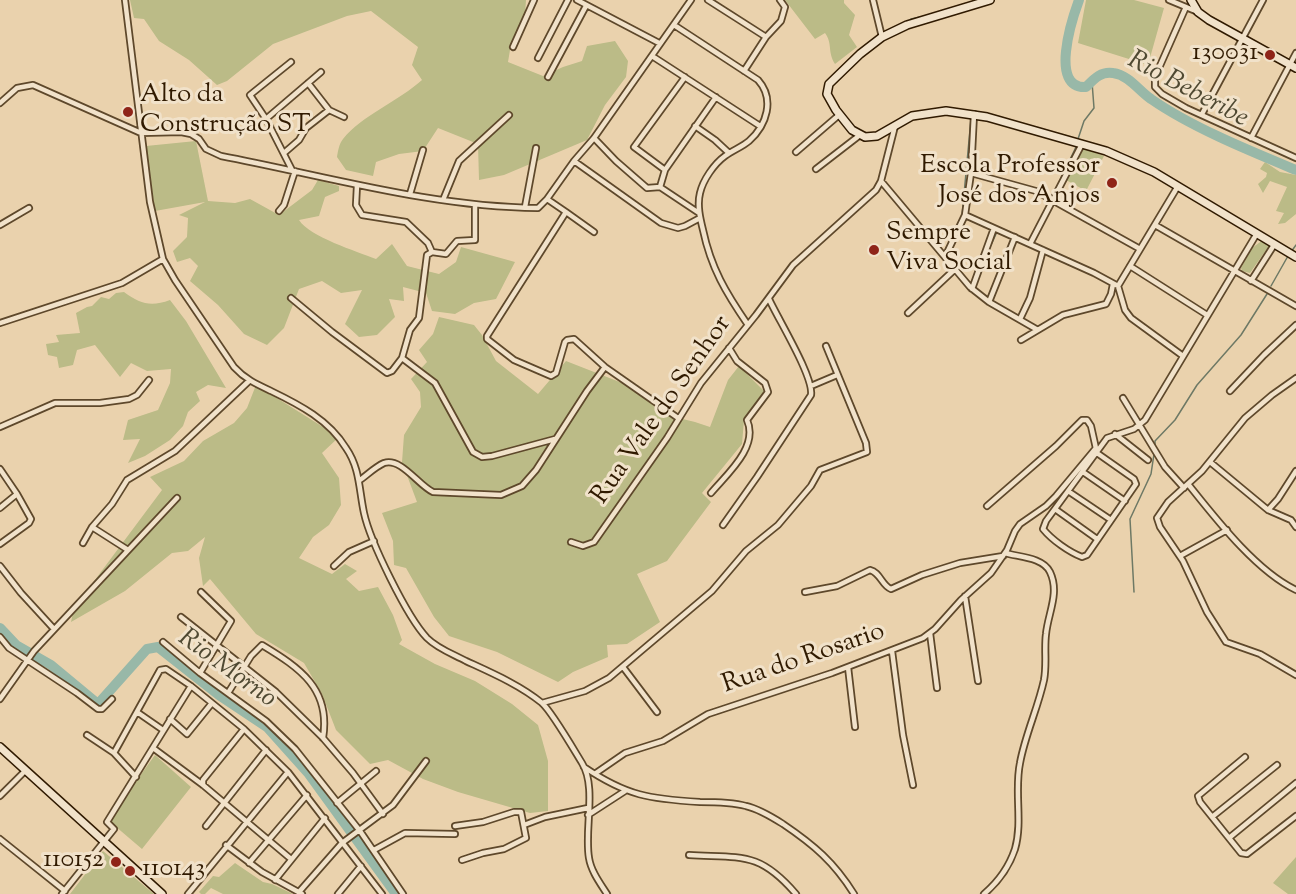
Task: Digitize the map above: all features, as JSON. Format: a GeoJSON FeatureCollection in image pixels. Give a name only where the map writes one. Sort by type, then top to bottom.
{"type":"FeatureCollection","features":[{"type":"Feature","properties":{"kind":"street"},"geometry":{"type":"LineString","coordinates":[[125,0],[150,202],[164,259],[175,280],[234,367],[249,381],[303,407],[340,437],[353,458],[360,480],[364,513],[374,542],[413,621],[428,639],[441,649],[505,679],[542,703],[584,767],[587,776],[589,860],[607,894]]}},
{"type":"Feature","properties":{"kind":"street"},"geometry":{"type":"LineString","coordinates":[[513,47],[534,0]]}},
{"type":"Feature","properties":{"kind":"street"},"geometry":{"type":"LineString","coordinates":[[538,58],[568,0]]}},
{"type":"Feature","properties":{"kind":"street"},"geometry":{"type":"LineString","coordinates":[[577,0],[659,44]]}},
{"type":"Feature","properties":{"kind":"street"},"geometry":{"type":"LineString","coordinates":[[0,103],[17,88],[33,86],[141,133],[191,134],[199,139],[206,149],[221,156],[357,185],[475,206],[538,208],[574,160],[594,138],[691,0]]}},
{"type":"Feature","properties":{"kind":"street"},"geometry":{"type":"LineString","coordinates":[[708,0],[766,37]]}},
{"type":"Feature","properties":{"kind":"street"},"geometry":{"type":"LineString","coordinates":[[744,71],[766,37],[783,18],[785,7],[780,0]]}},
{"type":"Feature","properties":{"kind":"street"},"geometry":{"type":"LineString","coordinates":[[873,0],[882,37]]}},
{"type":"Feature","properties":{"kind":"street"},"geometry":{"type":"LineString","coordinates":[[990,0],[907,24],[882,37],[829,84],[827,94],[839,115],[852,130],[862,136],[877,136],[912,116],[935,111],[974,114],[1079,143],[1122,157],[1178,186],[1256,235],[1293,255]]}},
{"type":"Feature","properties":{"kind":"street"},"geometry":{"type":"LineString","coordinates":[[1168,0],[1191,2]]}},
{"type":"Feature","properties":{"kind":"street"},"geometry":{"type":"LineString","coordinates":[[1202,114],[1263,0]]}},
{"type":"Feature","properties":{"kind":"street"},"geometry":{"type":"LineString","coordinates":[[1191,2],[1198,12],[1293,66]]}},
{"type":"Feature","properties":{"kind":"street"},"geometry":{"type":"LineString","coordinates":[[1191,2],[1165,51],[1154,82],[1155,87],[1162,94],[1186,108],[1296,158]]}},
{"type":"Feature","properties":{"kind":"street"},"geometry":{"type":"LineString","coordinates":[[548,77],[586,6]]}},
{"type":"Feature","properties":{"kind":"street"},"geometry":{"type":"LineString","coordinates":[[674,25],[758,80],[767,95],[768,109],[760,126],[747,143],[717,163],[699,195],[700,216],[707,249],[717,276],[748,324]]}},
{"type":"Feature","properties":{"kind":"street"},"geometry":{"type":"LineString","coordinates":[[1251,138],[1293,66],[1296,53]]}},
{"type":"Feature","properties":{"kind":"street"},"geometry":{"type":"LineString","coordinates":[[652,56],[760,126]]}},
{"type":"Feature","properties":{"kind":"street"},"geometry":{"type":"LineString","coordinates":[[279,211],[284,205],[294,171],[266,119],[250,95],[291,62]]}},
{"type":"Feature","properties":{"kind":"street"},"geometry":{"type":"LineString","coordinates":[[266,119],[321,72]]}},
{"type":"Feature","properties":{"kind":"street"},"geometry":{"type":"LineString","coordinates":[[665,170],[634,147],[685,77]]}},
{"type":"Feature","properties":{"kind":"street"},"geometry":{"type":"LineString","coordinates":[[308,83],[329,110],[344,117]]}},
{"type":"Feature","properties":{"kind":"street"},"geometry":{"type":"LineString","coordinates":[[660,187],[665,170],[716,97]]}},
{"type":"Feature","properties":{"kind":"street"},"geometry":{"type":"LineString","coordinates":[[284,153],[299,140],[306,128],[329,110]]}},
{"type":"Feature","properties":{"kind":"street"},"geometry":{"type":"LineString","coordinates":[[945,257],[965,215],[971,173],[974,114]]}},
{"type":"Feature","properties":{"kind":"street"},"geometry":{"type":"LineString","coordinates":[[443,200],[459,161],[509,115]]}},
{"type":"Feature","properties":{"kind":"street"},"geometry":{"type":"LineString","coordinates":[[796,152],[839,115]]}},
{"type":"Feature","properties":{"kind":"street"},"geometry":{"type":"LineString","coordinates":[[895,125],[881,181],[972,289],[989,302],[1036,329]]}},
{"type":"Feature","properties":{"kind":"street"},"geometry":{"type":"LineString","coordinates":[[695,126],[729,153]]}},
{"type":"Feature","properties":{"kind":"street"},"geometry":{"type":"LineString","coordinates":[[816,169],[862,136]]}},
{"type":"Feature","properties":{"kind":"street"},"geometry":{"type":"LineString","coordinates":[[594,138],[647,188],[660,187],[700,216]]}},
{"type":"Feature","properties":{"kind":"street"},"geometry":{"type":"LineString","coordinates":[[1030,244],[1054,200],[1079,143]]}},
{"type":"Feature","properties":{"kind":"street"},"geometry":{"type":"LineString","coordinates":[[525,207],[537,148]]}},
{"type":"Feature","properties":{"kind":"street"},"geometry":{"type":"LineString","coordinates":[[410,194],[423,150]]}},
{"type":"Feature","properties":{"kind":"street"},"geometry":{"type":"LineString","coordinates":[[574,160],[661,223],[678,228],[700,216]]}},
{"type":"Feature","properties":{"kind":"street"},"geometry":{"type":"LineString","coordinates":[[971,173],[1036,191],[1140,249]]}},
{"type":"Feature","properties":{"kind":"street","name":"Rua Vale do Senhor"},"geometry":{"type":"LineString","coordinates":[[571,542],[584,546],[594,542],[667,438],[701,383],[794,265],[874,193],[881,181]]}},
{"type":"Feature","properties":{"kind":"street"},"geometry":{"type":"LineString","coordinates":[[357,185],[357,205],[362,215],[406,222],[428,243],[432,252]]}},
{"type":"Feature","properties":{"kind":"street"},"geometry":{"type":"LineString","coordinates":[[1021,340],[1063,315],[1106,304],[1115,285],[1130,266],[1178,186]]}},
{"type":"Feature","properties":{"kind":"street"},"geometry":{"type":"LineString","coordinates":[[547,199],[594,232]]}},
{"type":"Feature","properties":{"kind":"street"},"geometry":{"type":"LineString","coordinates":[[291,298],[387,373],[392,371],[402,358],[411,330],[419,318],[427,255],[432,252],[446,254],[457,241],[475,240],[475,206]]}},
{"type":"Feature","properties":{"kind":"street"},"geometry":{"type":"LineString","coordinates":[[0,225],[29,208]]}},
{"type":"Feature","properties":{"kind":"street"},"geometry":{"type":"LineString","coordinates":[[566,212],[487,339],[514,360],[548,375],[556,373],[565,342],[571,339],[577,341],[605,367],[678,418]]}},
{"type":"Feature","properties":{"kind":"street"},"geometry":{"type":"LineString","coordinates":[[965,215],[1094,273],[1115,285],[1125,310],[1131,318],[1183,356]]}},
{"type":"Feature","properties":{"kind":"street"},"geometry":{"type":"LineString","coordinates":[[1155,225],[1296,306]]}},
{"type":"Feature","properties":{"kind":"street"},"geometry":{"type":"LineString","coordinates":[[972,289],[994,228]]}},
{"type":"Feature","properties":{"kind":"street"},"geometry":{"type":"LineString","coordinates":[[987,506],[1084,419],[1090,422],[1096,451],[1134,479],[1136,486],[1084,557],[1068,549],[1043,529],[1046,521],[1096,451],[1109,436],[1140,426],[1155,407],[1256,235]]}},
{"type":"Feature","properties":{"kind":"street"},"geometry":{"type":"LineString","coordinates":[[989,302],[1015,237]]}},
{"type":"Feature","properties":{"kind":"street"},"geometry":{"type":"LineString","coordinates":[[1251,281],[1274,245]]}},
{"type":"Feature","properties":{"kind":"street"},"geometry":{"type":"LineString","coordinates":[[1020,319],[1030,298],[1043,250]]}},
{"type":"Feature","properties":{"kind":"street"},"geometry":{"type":"LineString","coordinates":[[0,323],[122,283],[164,259]]}},
{"type":"Feature","properties":{"kind":"street"},"geometry":{"type":"LineString","coordinates":[[1130,266],[1208,315]]}},
{"type":"Feature","properties":{"kind":"street"},"geometry":{"type":"LineString","coordinates":[[908,313],[954,270]]}},
{"type":"Feature","properties":{"kind":"street"},"geometry":{"type":"LineString","coordinates":[[723,525],[811,395],[805,369],[769,299]]}},
{"type":"Feature","properties":{"kind":"street"},"geometry":{"type":"LineString","coordinates":[[1230,391],[1296,325]]}},
{"type":"Feature","properties":{"kind":"street"},"geometry":{"type":"LineString","coordinates":[[542,703],[595,686],[623,667],[712,591],[752,544],[778,525],[811,486],[820,470],[867,452],[866,444],[826,346]]}},
{"type":"Feature","properties":{"kind":"street"},"geometry":{"type":"LineString","coordinates":[[711,493],[746,450],[750,428],[747,420],[768,392],[765,383],[737,361],[729,348]]}},
{"type":"Feature","properties":{"kind":"street"},"geometry":{"type":"LineString","coordinates":[[402,358],[435,383],[473,452],[477,455],[492,456],[555,439]]}},
{"type":"Feature","properties":{"kind":"street"},"geometry":{"type":"LineString","coordinates":[[360,480],[389,462],[403,468],[433,492],[501,495],[522,486],[605,367]]}},
{"type":"Feature","properties":{"kind":"street"},"geometry":{"type":"LineString","coordinates":[[811,387],[837,375]]}},
{"type":"Feature","properties":{"kind":"street"},"geometry":{"type":"LineString","coordinates":[[1296,378],[1245,418],[1210,462],[1158,515],[1158,522],[1180,556],[1207,612],[1226,642],[1260,654],[1296,675]]}},
{"type":"Feature","properties":{"kind":"street"},"geometry":{"type":"LineString","coordinates":[[0,427],[55,403],[100,403],[129,399],[137,395],[148,380]]}},
{"type":"Feature","properties":{"kind":"street"},"geometry":{"type":"LineString","coordinates":[[83,543],[92,527],[112,504],[128,480],[175,451],[249,381]]}},
{"type":"Feature","properties":{"kind":"street"},"geometry":{"type":"LineString","coordinates":[[1124,399],[1165,468],[1186,486],[1271,575],[1296,590]]}},
{"type":"Feature","properties":{"kind":"street"},"geometry":{"type":"LineString","coordinates":[[1115,434],[1148,460]]}},
{"type":"Feature","properties":{"kind":"street","name":"Rua do Rosario"},"geometry":{"type":"LineString","coordinates":[[596,773],[615,758],[663,741],[708,714],[892,651],[930,633],[965,596],[991,573],[1004,555],[1020,524],[1051,501],[1096,451]]}},
{"type":"Feature","properties":{"kind":"street"},"geometry":{"type":"LineString","coordinates":[[1210,462],[1268,510],[1291,520],[1296,527]]}},
{"type":"Feature","properties":{"kind":"street"},"geometry":{"type":"LineString","coordinates":[[0,469],[31,517],[29,523],[0,544]]}},
{"type":"Feature","properties":{"kind":"street"},"geometry":{"type":"LineString","coordinates":[[1268,510],[1296,471]]}},
{"type":"Feature","properties":{"kind":"street"},"geometry":{"type":"LineString","coordinates":[[1083,472],[1125,501]]}},
{"type":"Feature","properties":{"kind":"street"},"geometry":{"type":"LineString","coordinates":[[1068,491],[1111,520]]}},
{"type":"Feature","properties":{"kind":"street"},"geometry":{"type":"LineString","coordinates":[[0,508],[18,494]]}},
{"type":"Feature","properties":{"kind":"street"},"geometry":{"type":"LineString","coordinates":[[0,699],[34,651],[177,498]]}},
{"type":"Feature","properties":{"kind":"street"},"geometry":{"type":"LineString","coordinates":[[1055,509],[1097,539]]}},
{"type":"Feature","properties":{"kind":"street"},"geometry":{"type":"LineString","coordinates":[[92,527],[128,550]]}},
{"type":"Feature","properties":{"kind":"street"},"geometry":{"type":"LineString","coordinates":[[1180,556],[1227,530]]}},
{"type":"Feature","properties":{"kind":"street"},"geometry":{"type":"LineString","coordinates":[[334,566],[350,552],[374,542]]}},
{"type":"Feature","properties":{"kind":"street"},"geometry":{"type":"LineString","coordinates":[[805,592],[837,586],[870,570],[875,572],[891,590],[922,575],[960,563],[1004,555],[1035,560],[1047,567],[1053,580],[1054,599],[1046,633],[1046,664],[1043,682],[1020,762],[1018,837],[1014,852],[1003,873],[984,894]]}},
{"type":"Feature","properties":{"kind":"street"},"geometry":{"type":"LineString","coordinates":[[0,566],[21,594],[54,629]]}},
{"type":"Feature","properties":{"kind":"street"},"geometry":{"type":"LineString","coordinates":[[200,673],[230,624],[230,618],[201,592]]}},
{"type":"Feature","properties":{"kind":"street"},"geometry":{"type":"LineString","coordinates":[[965,596],[978,681]]}},
{"type":"Feature","properties":{"kind":"street"},"geometry":{"type":"LineString","coordinates":[[181,617],[276,692],[323,738],[383,813]]}},
{"type":"Feature","properties":{"kind":"street"},"geometry":{"type":"LineString","coordinates":[[930,633],[937,688]]}},
{"type":"Feature","properties":{"kind":"street"},"geometry":{"type":"LineString","coordinates":[[0,637],[9,648],[98,709],[102,709],[112,699]]}},
{"type":"Feature","properties":{"kind":"street"},"geometry":{"type":"LineString","coordinates":[[162,642],[275,730],[302,758],[360,831],[403,894]]}},
{"type":"Feature","properties":{"kind":"street"},"geometry":{"type":"LineString","coordinates":[[228,693],[244,666],[262,645],[304,674],[311,682],[323,706],[325,717],[323,738]]}},
{"type":"Feature","properties":{"kind":"street"},"geometry":{"type":"LineString","coordinates":[[892,651],[903,735],[913,785]]}},
{"type":"Feature","properties":{"kind":"street"},"geometry":{"type":"LineString","coordinates":[[623,667],[657,711]]}},
{"type":"Feature","properties":{"kind":"street"},"geometry":{"type":"LineString","coordinates":[[848,667],[855,727]]}},
{"type":"Feature","properties":{"kind":"street"},"geometry":{"type":"LineString","coordinates":[[114,753],[160,670],[166,669],[244,729],[288,772],[344,842],[379,892]]}},
{"type":"Feature","properties":{"kind":"street"},"geometry":{"type":"LineString","coordinates":[[0,839],[64,893],[114,829],[107,822],[191,686]]}},
{"type":"Feature","properties":{"kind":"street"},"geometry":{"type":"LineString","coordinates":[[170,719],[187,734],[213,703]]}},
{"type":"Feature","properties":{"kind":"street"},"geometry":{"type":"LineString","coordinates":[[137,712],[163,730]]}},
{"type":"Feature","properties":{"kind":"street"},"geometry":{"type":"LineString","coordinates":[[203,785],[203,780],[244,729]]}},
{"type":"Feature","properties":{"kind":"street"},"geometry":{"type":"LineString","coordinates":[[87,735],[114,753],[135,777]]}},
{"type":"Feature","properties":{"kind":"street"},"geometry":{"type":"LineString","coordinates":[[0,747],[162,894]]}},
{"type":"Feature","properties":{"kind":"street"},"geometry":{"type":"LineString","coordinates":[[153,748],[203,785],[291,859]]}},
{"type":"Feature","properties":{"kind":"street"},"geometry":{"type":"LineString","coordinates":[[206,826],[266,750]]}},
{"type":"Feature","properties":{"kind":"street"},"geometry":{"type":"LineString","coordinates":[[1245,758],[1200,794],[1198,799],[1241,853],[1247,854],[1296,816]]}},
{"type":"Feature","properties":{"kind":"street"},"geometry":{"type":"LineString","coordinates":[[226,845],[275,880],[301,893],[344,842],[393,805],[426,761]]}},
{"type":"Feature","properties":{"kind":"street"},"geometry":{"type":"LineString","coordinates":[[1212,817],[1277,765]]}},
{"type":"Feature","properties":{"kind":"street"},"geometry":{"type":"LineString","coordinates":[[584,767],[625,791],[661,799],[734,803],[759,811],[811,843],[836,868],[854,894]]}},
{"type":"Feature","properties":{"kind":"street"},"geometry":{"type":"LineString","coordinates":[[0,796],[26,771]]}},
{"type":"Feature","properties":{"kind":"street"},"geometry":{"type":"LineString","coordinates":[[337,803],[376,771]]}},
{"type":"Feature","properties":{"kind":"street"},"geometry":{"type":"LineString","coordinates":[[188,894],[288,772]]}},
{"type":"Feature","properties":{"kind":"street"},"geometry":{"type":"LineString","coordinates":[[1229,837],[1296,783]]}},
{"type":"Feature","properties":{"kind":"street"},"geometry":{"type":"LineString","coordinates":[[588,815],[625,791]]}},
{"type":"Feature","properties":{"kind":"street"},"geometry":{"type":"LineString","coordinates":[[249,863],[307,795]]}},
{"type":"Feature","properties":{"kind":"street"},"geometry":{"type":"LineString","coordinates":[[524,825],[545,817],[588,808]]}},
{"type":"Feature","properties":{"kind":"street"},"geometry":{"type":"LineString","coordinates":[[455,826],[483,822],[514,812],[521,812],[524,825],[526,838],[504,849],[462,860]]}},
{"type":"Feature","properties":{"kind":"street"},"geometry":{"type":"LineString","coordinates":[[275,880],[325,818]]}},
{"type":"Feature","properties":{"kind":"street"},"geometry":{"type":"LineString","coordinates":[[374,850],[405,833],[455,834]]}},
{"type":"Feature","properties":{"kind":"street"},"geometry":{"type":"LineString","coordinates":[[689,855],[748,858],[780,875],[796,894]]}},
{"type":"Feature","properties":{"kind":"street"},"geometry":{"type":"LineString","coordinates":[[338,894],[361,866]]}},
{"type":"Feature","properties":{"kind":"green space"},"geometry":{"type":"Polygon","coordinates":[[[130,0],[526,0],[525,15],[511,44],[508,62],[543,76],[582,61],[587,46],[615,41],[628,61],[626,77],[605,105],[587,140],[504,175],[479,180],[478,144],[438,128],[423,151],[399,154],[376,162],[373,176],[346,170],[337,157],[343,139],[360,123],[422,80],[412,65],[418,47],[371,11],[347,16],[273,44],[227,81],[217,85],[189,60],[159,41],[144,19],[134,18],[130,0]]]}},
{"type":"Feature","properties":{"kind":"green space"},"geometry":{"type":"Polygon","coordinates":[[[785,0],[844,0],[855,15],[849,35],[857,47],[835,64],[825,33],[815,39],[785,0]]]}},
{"type":"Feature","properties":{"kind":"green space"},"geometry":{"type":"Polygon","coordinates":[[[1086,0],[1134,0],[1164,8],[1148,65],[1078,43],[1086,0]]]}},
{"type":"Feature","properties":{"kind":"green space"},"geometry":{"type":"Polygon","coordinates":[[[196,141],[208,201],[235,203],[250,199],[279,215],[312,190],[318,180],[339,186],[339,191],[325,197],[319,216],[299,220],[313,232],[334,243],[376,259],[392,244],[407,266],[439,274],[456,262],[461,247],[515,262],[496,299],[474,303],[455,314],[432,311],[426,293],[403,287],[404,301],[389,299],[395,317],[377,335],[359,337],[345,324],[362,290],[341,293],[322,281],[299,289],[284,328],[267,345],[244,334],[218,305],[190,281],[198,266],[190,258],[177,262],[173,251],[187,237],[188,218],[179,215],[205,202],[155,211],[146,146],[196,141]]]}},
{"type":"Feature","properties":{"kind":"green space"},"geometry":{"type":"Polygon","coordinates":[[[1082,148],[1104,156],[1086,191],[1066,180],[1082,148]]]}},
{"type":"Feature","properties":{"kind":"green space"},"geometry":{"type":"Polygon","coordinates":[[[1265,162],[1280,172],[1296,175],[1296,214],[1285,223],[1278,224],[1284,213],[1276,211],[1287,187],[1270,181],[1263,193],[1258,184],[1266,177],[1267,173],[1260,169],[1265,162]]]}},
{"type":"Feature","properties":{"kind":"green space"},"geometry":{"type":"Polygon","coordinates":[[[1263,240],[1269,246],[1250,273],[1242,271],[1241,268],[1252,248],[1263,240]]]}},
{"type":"Feature","properties":{"kind":"green space"},"geometry":{"type":"Polygon","coordinates":[[[124,292],[135,299],[151,304],[170,300],[186,321],[226,388],[208,385],[196,392],[200,401],[188,412],[183,426],[170,440],[145,456],[128,463],[140,439],[123,440],[128,420],[158,410],[170,383],[171,369],[147,371],[131,363],[120,377],[95,345],[77,350],[73,365],[59,368],[57,357],[48,355],[46,344],[59,342],[56,335],[80,333],[76,313],[92,306],[101,297],[109,299],[116,293],[124,292]]]}},
{"type":"Feature","properties":{"kind":"green space"},"geometry":{"type":"Polygon","coordinates":[[[439,317],[474,325],[496,361],[538,394],[566,361],[635,388],[662,414],[710,427],[728,380],[739,366],[765,392],[744,420],[742,444],[702,493],[711,502],[667,561],[637,574],[660,622],[627,644],[607,645],[608,657],[573,672],[558,682],[497,652],[449,636],[434,617],[406,568],[394,565],[393,541],[382,513],[417,502],[402,462],[404,435],[421,407],[420,392],[411,379],[427,362],[419,350],[433,334],[439,317]]]}},
{"type":"Feature","properties":{"kind":"green space"},"geometry":{"type":"Polygon","coordinates":[[[256,385],[339,437],[322,453],[339,478],[341,505],[329,525],[313,537],[299,558],[332,574],[345,564],[357,571],[346,579],[359,591],[378,587],[393,615],[402,640],[399,644],[435,664],[475,681],[512,704],[538,725],[548,761],[548,811],[530,813],[458,792],[423,779],[388,760],[370,764],[336,730],[322,694],[304,663],[256,634],[210,579],[203,586],[199,558],[205,537],[188,551],[172,553],[125,591],[71,622],[74,608],[162,490],[150,477],[184,461],[203,441],[234,423],[247,408],[256,385]]]}},
{"type":"Feature","properties":{"kind":"green space"},"geometry":{"type":"Polygon","coordinates":[[[155,755],[191,787],[142,849],[108,820],[155,755]]]}},
{"type":"Feature","properties":{"kind":"green space"},"geometry":{"type":"Polygon","coordinates":[[[103,851],[154,894],[70,894],[103,851]]]}},
{"type":"Feature","properties":{"kind":"green space"},"geometry":{"type":"Polygon","coordinates":[[[1296,857],[1296,894],[1288,894],[1273,883],[1296,857]]]}},
{"type":"Feature","properties":{"kind":"green space"},"geometry":{"type":"Polygon","coordinates":[[[235,863],[263,882],[293,894],[223,894],[211,888],[205,894],[199,892],[213,876],[219,877],[235,863]]]}},
{"type":"Feature","properties":{"kind":"waterway"},"geometry":{"type":"LineString","coordinates":[[969,3],[977,0]]}},
{"type":"Feature","properties":{"kind":"waterway","name":"Rio Beberibe"},"geometry":{"type":"LineString","coordinates":[[1079,0],[1066,51],[1068,77],[1075,85],[1086,87],[1101,74],[1119,74],[1151,99],[1184,119],[1221,138],[1296,170]]}},
{"type":"Feature","properties":{"kind":"waterway"},"geometry":{"type":"LineString","coordinates":[[911,19],[925,16]]}},
{"type":"Feature","properties":{"kind":"waterway"},"geometry":{"type":"LineString","coordinates":[[1078,139],[1084,121],[1094,108],[1092,82]]}},
{"type":"Feature","properties":{"kind":"waterway"},"geometry":{"type":"LineString","coordinates":[[962,216],[971,119]]}},
{"type":"Feature","properties":{"kind":"waterway"},"geometry":{"type":"LineString","coordinates":[[1061,178],[1076,147]]}},
{"type":"Feature","properties":{"kind":"waterway"},"geometry":{"type":"LineString","coordinates":[[991,245],[996,234]]}},
{"type":"Feature","properties":{"kind":"waterway"},"geometry":{"type":"LineString","coordinates":[[1291,252],[1296,245]]}},
{"type":"Feature","properties":{"kind":"waterway"},"geometry":{"type":"LineString","coordinates":[[1271,286],[1288,256]]}},
{"type":"Feature","properties":{"kind":"waterway"},"geometry":{"type":"LineString","coordinates":[[1155,447],[1155,441],[1175,420],[1197,385],[1241,335],[1267,294]]}},
{"type":"Feature","properties":{"kind":"waterway"},"geometry":{"type":"LineString","coordinates":[[1134,592],[1130,519],[1151,474],[1154,454]]}},
{"type":"Feature","properties":{"kind":"waterway","name":"Rio Morno"},"geometry":{"type":"LineString","coordinates":[[0,628],[16,645],[51,665],[98,704],[147,649],[158,647],[219,695],[267,727],[309,774],[396,894]]}},
{"type":"Feature","properties":{"kind":"place","name":"130031"},"geometry":{"type":"Point","coordinates":[1270,55]}},
{"type":"Feature","properties":{"kind":"place","name":"Alto da Construção ST"},"geometry":{"type":"Point","coordinates":[128,112]}},
{"type":"Feature","properties":{"kind":"place","name":"Escola Professor José dos Anjos"},"geometry":{"type":"Point","coordinates":[1112,183]}},
{"type":"Feature","properties":{"kind":"place","name":"Sempre Viva Social"},"geometry":{"type":"Point","coordinates":[874,250]}},
{"type":"Feature","properties":{"kind":"place","name":"110152"},"geometry":{"type":"Point","coordinates":[116,862]}},
{"type":"Feature","properties":{"kind":"place","name":"110143"},"geometry":{"type":"Point","coordinates":[130,871]}}]}
